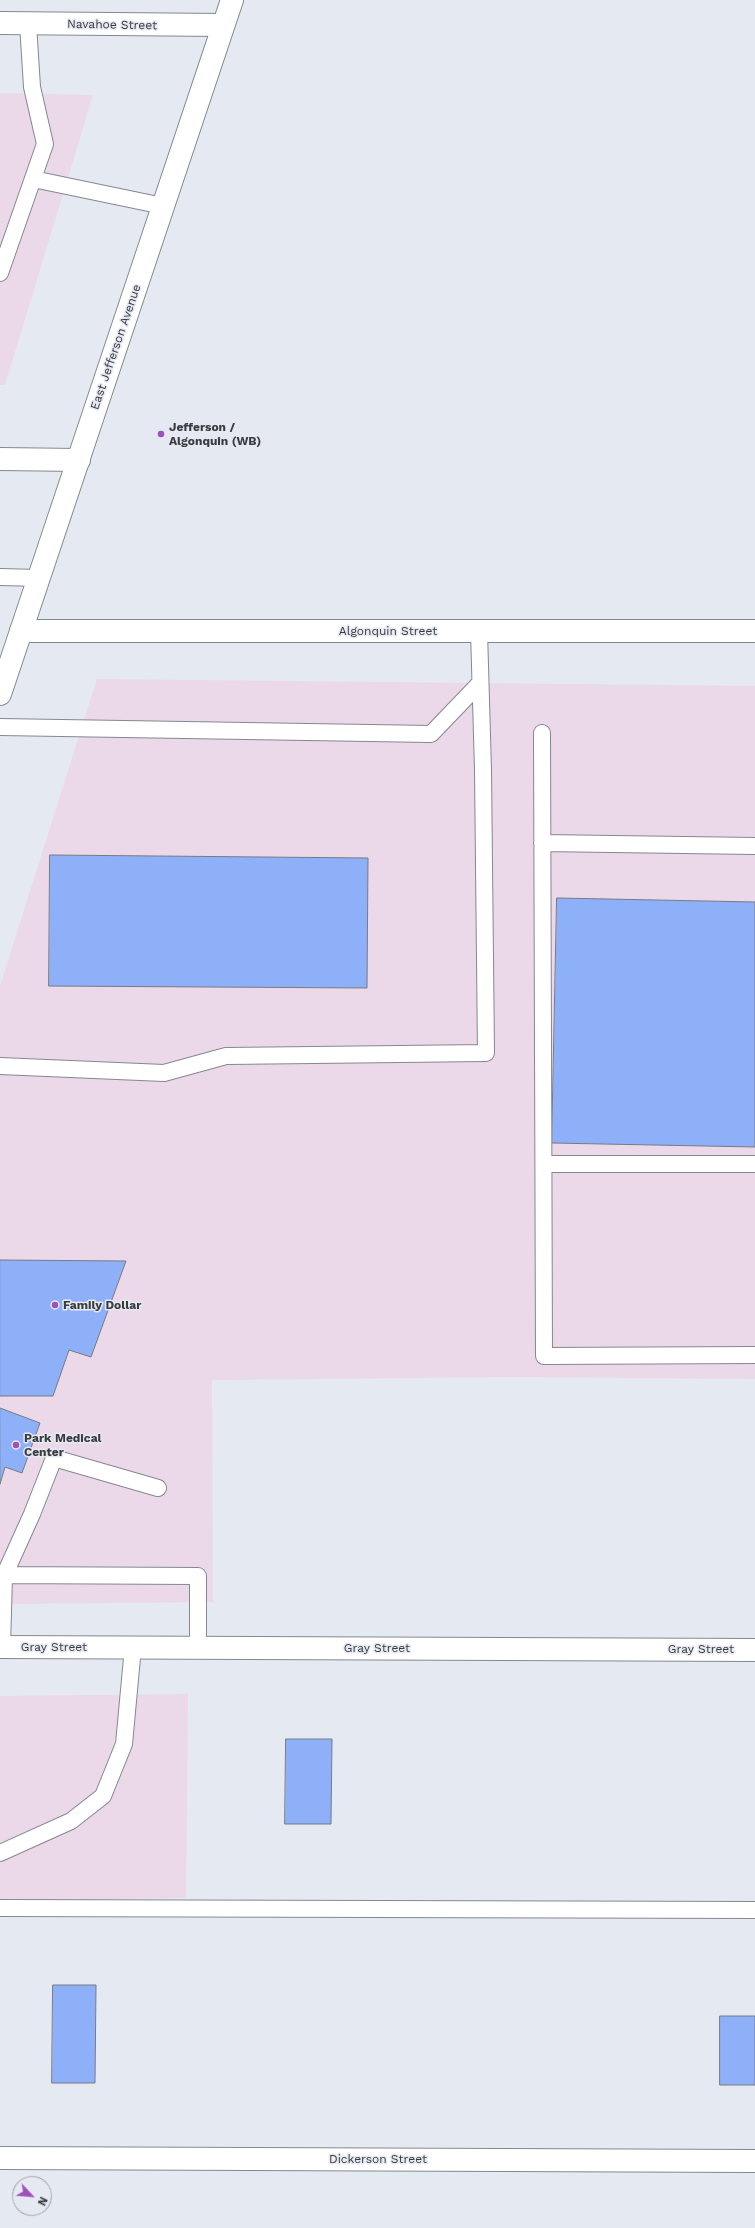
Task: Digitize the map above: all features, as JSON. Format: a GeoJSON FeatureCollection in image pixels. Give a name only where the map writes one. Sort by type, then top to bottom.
{"type":"FeatureCollection","features":[{"type":"Feature","properties":{"kind":"street","name":"East Jefferson Avenue"},"geometry":{"type":"LineString","coordinates":[[0,694],[232,0]]}},
{"type":"Feature","properties":{"kind":"street","name":"Navahoe Street"},"geometry":{"type":"LineString","coordinates":[[0,23],[223,26]]}},
{"type":"Feature","properties":{"kind":"street"},"geometry":{"type":"LineString","coordinates":[[0,459],[79,460]]}},
{"type":"Feature","properties":{"kind":"street","name":"Algonquin Street"},"geometry":{"type":"LineString","coordinates":[[21,630],[755,631]]}},
{"type":"Feature","properties":{"kind":"street","name":"Gray Street"},"geometry":{"type":"LineString","coordinates":[[1,1647],[755,1650]]}},
{"type":"Feature","properties":{"kind":"street","name":"Dickerson Street"},"geometry":{"type":"LineString","coordinates":[[0,2158],[755,2161]]}},
{"type":"Feature","properties":{"kind":"lane"},"geometry":{"type":"LineString","coordinates":[[0,273],[45,144],[32,86],[28,24]]}},
{"type":"Feature","properties":{"kind":"lane"},"geometry":{"type":"LineString","coordinates":[[33,179],[163,206]]}},
{"type":"Feature","properties":{"kind":"lane"},"geometry":{"type":"LineString","coordinates":[[0,577],[39,578]]}},
{"type":"Feature","properties":{"kind":"lane"},"geometry":{"type":"LineString","coordinates":[[0,1066],[164,1073],[226,1056],[486,1053],[479,630]]}},
{"type":"Feature","properties":{"kind":"lane"},"geometry":{"type":"LineString","coordinates":[[0,727],[432,734],[480,683]]}},
{"type":"Feature","properties":{"kind":"lane"},"geometry":{"type":"LineString","coordinates":[[542,732],[544,1356],[755,1355]]}},
{"type":"Feature","properties":{"kind":"lane"},"geometry":{"type":"LineString","coordinates":[[542,843],[755,846]]}},
{"type":"Feature","properties":{"kind":"lane"},"geometry":{"type":"LineString","coordinates":[[544,1164],[755,1164]]}},
{"type":"Feature","properties":{"kind":"lane"},"geometry":{"type":"LineString","coordinates":[[1,1647],[2,1575],[32,1514],[54,1458],[158,1488]]}},
{"type":"Feature","properties":{"kind":"lane"},"geometry":{"type":"LineString","coordinates":[[2,1575],[198,1576],[198,1647]]}},
{"type":"Feature","properties":{"kind":"lane"},"geometry":{"type":"LineString","coordinates":[[0,1853],[71,1821],[103,1796],[124,1744],[133,1647]]}},
{"type":"Feature","properties":{"kind":"lane"},"geometry":{"type":"LineString","coordinates":[[0,1908],[755,1910]]}},
{"type":"Feature","properties":{"kind":"shaded area"},"geometry":{"type":"Polygon","coordinates":[[[0,93],[93,95],[5,385],[0,385],[0,93]]]}},
{"type":"Feature","properties":{"kind":"shaded area"},"geometry":{"type":"Polygon","coordinates":[[[97,679],[755,686],[755,1379],[512,1377],[212,1380],[213,1602],[0,1604],[0,986],[97,679]]]}},
{"type":"Feature","properties":{"kind":"shaded area"},"geometry":{"type":"Polygon","coordinates":[[[188,1694],[186,1898],[0,1901],[0,1696],[188,1694]]]}},
{"type":"Feature","properties":{"kind":"building"},"geometry":{"type":"Polygon","coordinates":[[[50,855],[368,858],[367,988],[49,986],[50,855]]]}},
{"type":"Feature","properties":{"kind":"building"},"geometry":{"type":"Polygon","coordinates":[[[557,898],[755,902],[755,1147],[552,1143],[557,898]]]}},
{"type":"Feature","properties":{"kind":"building","name":"Family Dollar"},"geometry":{"type":"Polygon","coordinates":[[[0,1260],[126,1261],[91,1357],[69,1350],[53,1396],[0,1396],[0,1260]]]}},
{"type":"Feature","properties":{"kind":"building","name":"Park Medical Center"},"geometry":{"type":"Polygon","coordinates":[[[0,1408],[40,1423],[22,1473],[5,1467],[0,1484],[0,1408]]]}},
{"type":"Feature","properties":{"kind":"building"},"geometry":{"type":"Polygon","coordinates":[[[286,1739],[332,1739],[331,1824],[285,1824],[286,1739]]]}},
{"type":"Feature","properties":{"kind":"building"},"geometry":{"type":"Polygon","coordinates":[[[53,1985],[96,1985],[95,2083],[52,2083],[53,1985]]]}},
{"type":"Feature","properties":{"kind":"building"},"geometry":{"type":"Polygon","coordinates":[[[720,2016],[755,2016],[755,2085],[720,2085],[720,2016]]]}},
{"type":"Feature","properties":{"kind":"place","name":"Jefferson / Algonquin (WB)"},"geometry":{"type":"Point","coordinates":[161,434]}},
{"type":"Feature","properties":{"kind":"place","name":"Family Dollar"},"geometry":{"type":"Point","coordinates":[55,1305]}},
{"type":"Feature","properties":{"kind":"place","name":"Park Medical Center"},"geometry":{"type":"Point","coordinates":[16,1445]}}]}
